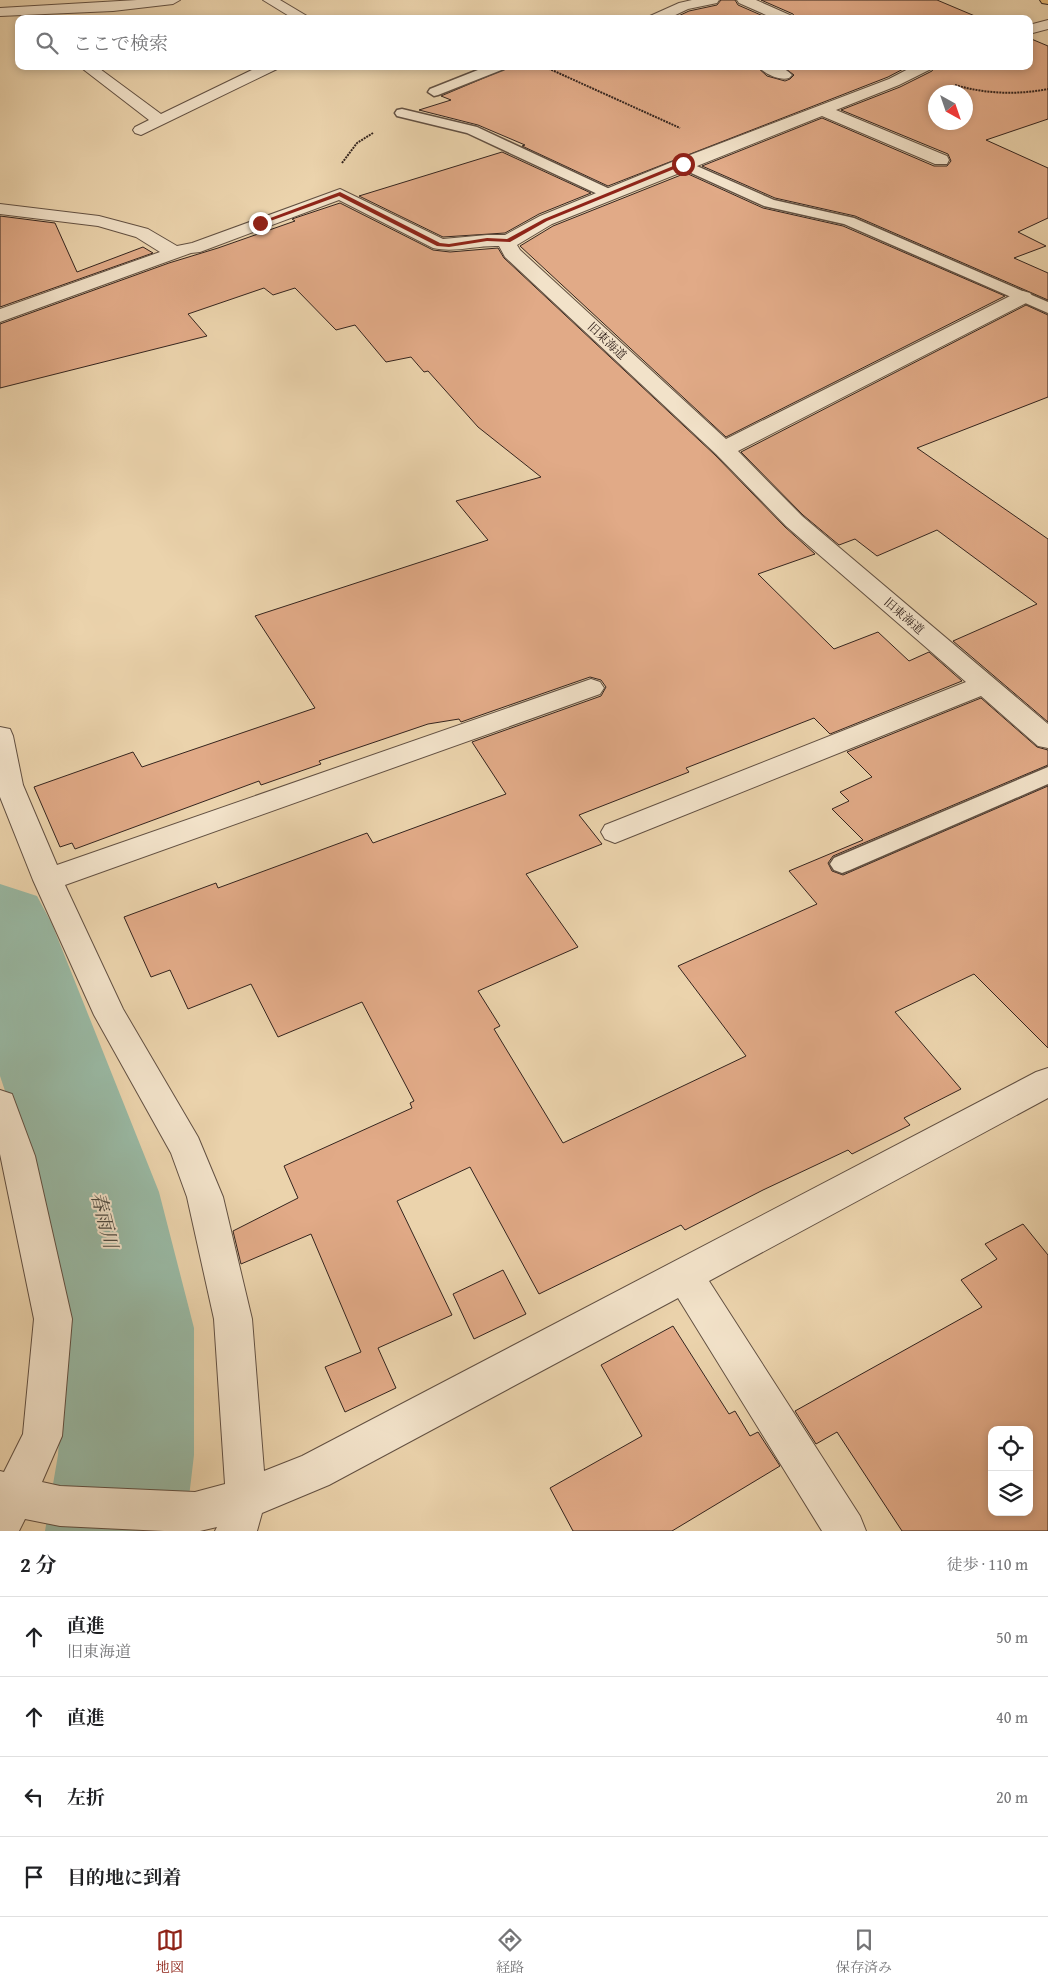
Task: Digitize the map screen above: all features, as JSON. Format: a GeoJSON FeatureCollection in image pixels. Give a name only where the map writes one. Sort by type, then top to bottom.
{"type":"FeatureCollection","features":[{"type":"Feature","properties":{"kind":"street"},"geometry":{"type":"LineString","coordinates":[[0,12],[79,9],[173,0]]}},
{"type":"Feature","properties":{"kind":"street"},"geometry":{"type":"LineString","coordinates":[[270,0],[298,15]]}},
{"type":"Feature","properties":{"kind":"street"},"geometry":{"type":"LineString","coordinates":[[667,15],[684,6],[712,0]]}},
{"type":"Feature","properties":{"kind":"street"},"geometry":{"type":"LineString","coordinates":[[744,0],[779,15]]}},
{"type":"Feature","properties":{"kind":"street"},"geometry":{"type":"LineString","coordinates":[[58,15],[79,9]]}},
{"type":"Feature","properties":{"kind":"street"},"geometry":{"type":"LineString","coordinates":[[1033,29],[1048,24]]}},
{"type":"Feature","properties":{"kind":"street"},"geometry":{"type":"LineString","coordinates":[[91,70],[160,121]]}},
{"type":"Feature","properties":{"kind":"street"},"geometry":{"type":"LineString","coordinates":[[141,130],[264,70]]}},
{"type":"Feature","properties":{"kind":"street"},"geometry":{"type":"LineString","coordinates":[[773,70],[784,75]]}},
{"type":"Feature","properties":{"kind":"street"},"geometry":{"type":"LineString","coordinates":[[0,316],[340,194],[439,244],[449,246],[487,240],[508,241],[546,220],[683,164],[894,82],[915,70]]}},
{"type":"Feature","properties":{"kind":"street"},"geometry":{"type":"LineString","coordinates":[[822,110],[941,160]]}},
{"type":"Feature","properties":{"kind":"street"},"geometry":{"type":"LineString","coordinates":[[0,209],[99,221],[142,233],[175,253]]}},
{"type":"Feature","properties":{"kind":"street","name":"旧東海道"},"geometry":{"type":"LineString","coordinates":[[508,241],[512,253],[724,450],[794,521],[1048,740]]}},
{"type":"Feature","properties":{"kind":"street"},"geometry":{"type":"LineString","coordinates":[[724,450],[1023,297]]}},
{"type":"Feature","properties":{"kind":"street"},"geometry":{"type":"LineString","coordinates":[[615,832],[984,685]]}},
{"type":"Feature","properties":{"kind":"street"},"geometry":{"type":"LineString","coordinates":[[48,880],[591,688]]}},
{"type":"Feature","properties":{"kind":"street"},"geometry":{"type":"LineString","coordinates":[[0,736],[10,785],[48,880],[110,1015],[186,1148],[205,1197],[233,1319],[241,1515]]}},
{"type":"Feature","properties":{"kind":"street"},"geometry":{"type":"LineString","coordinates":[[0,1104],[18,1156],[53,1319],[42,1436],[4,1505],[241,1515],[315,1471],[1048,1082]]}},
{"type":"Feature","properties":{"kind":"street"},"geometry":{"type":"LineString","coordinates":[[685,1276],[845,1531]]}},
{"type":"Feature","properties":{"kind":"lane"},"geometry":{"type":"LineString","coordinates":[[434,92],[490,70]]}},
{"type":"Feature","properties":{"kind":"lane"},"geometry":{"type":"LineString","coordinates":[[402,113],[472,130],[609,194]]}},
{"type":"Feature","properties":{"kind":"lane"},"geometry":{"type":"LineString","coordinates":[[683,164],[768,203],[849,221],[1048,308]]}},
{"type":"Feature","properties":{"kind":"lane"},"geometry":{"type":"LineString","coordinates":[[842,864],[1048,775]]}},
{"type":"Feature","properties":{"kind":"path"},"geometry":{"type":"LineString","coordinates":[[552,70],[724,148]]}},
{"type":"Feature","properties":{"kind":"path"},"geometry":{"type":"LineString","coordinates":[[915,70],[959,87],[1025,92],[1048,89]]}},
{"type":"Feature","properties":{"kind":"path"},"geometry":{"type":"LineString","coordinates":[[340,194],[344,190],[327,179],[357,143],[402,113]]}},
{"type":"Feature","properties":{"kind":"building"},"geometry":{"type":"Polygon","coordinates":[[[721,0],[735,0],[738,5],[761,15],[680,15],[689,11],[717,5],[721,0]]]}},
{"type":"Feature","properties":{"kind":"building"},"geometry":{"type":"Polygon","coordinates":[[[761,0],[937,0],[973,15],[794,15],[761,0]]]}},
{"type":"Feature","properties":{"kind":"building"},"geometry":{"type":"Polygon","coordinates":[[[1033,40],[1048,46],[1048,119],[986,140],[1048,168],[1048,218],[1018,232],[1046,246],[1014,258],[1048,273],[1048,300],[855,216],[775,198],[702,166],[822,118],[934,166],[947,166],[951,161],[948,154],[841,110],[900,87],[933,70],[1033,70],[1033,40]]]}},
{"type":"Feature","properties":{"kind":"building"},"geometry":{"type":"Polygon","coordinates":[[[503,70],[760,70],[767,76],[785,81],[794,75],[787,70],[901,70],[888,77],[608,186],[522,146],[525,145],[478,125],[419,110],[451,100],[441,96],[503,70]]]}},
{"type":"Feature","properties":{"kind":"building"},"geometry":{"type":"Polygon","coordinates":[[[502,152],[591,193],[539,214],[505,233],[443,237],[359,196],[502,152]]]}},
{"type":"Feature","properties":{"kind":"building"},"geometry":{"type":"Polygon","coordinates":[[[686,173],[763,208],[843,226],[1005,296],[726,437],[520,246],[553,226],[686,173]]]}},
{"type":"Feature","properties":{"kind":"building"},"geometry":{"type":"Polygon","coordinates":[[[340,203],[433,250],[450,252],[498,248],[504,258],[715,455],[785,527],[815,554],[758,574],[834,649],[878,632],[909,661],[929,652],[962,681],[830,734],[814,718],[686,768],[689,772],[579,815],[602,844],[526,874],[578,947],[478,991],[500,1026],[494,1029],[563,1143],[746,1056],[678,966],[817,904],[789,871],[863,840],[832,809],[849,801],[840,792],[872,777],[847,752],[981,698],[1037,747],[1048,750],[1048,765],[833,856],[828,863],[832,871],[843,875],[1048,786],[1048,1048],[974,974],[895,1012],[961,1089],[904,1118],[910,1125],[852,1154],[848,1150],[763,1190],[685,1230],[681,1225],[539,1294],[470,1167],[397,1201],[452,1315],[378,1348],[396,1388],[345,1412],[325,1367],[361,1352],[311,1234],[241,1264],[233,1231],[298,1198],[284,1166],[412,1108],[410,1103],[414,1101],[362,1002],[278,1037],[251,984],[188,1009],[170,970],[151,977],[124,917],[216,883],[218,888],[367,833],[373,843],[506,794],[472,742],[601,696],[606,687],[601,680],[590,677],[461,722],[459,719],[428,724],[319,761],[321,764],[261,785],[259,781],[75,849],[72,843],[60,847],[34,787],[133,752],[142,767],[315,708],[255,616],[488,540],[456,501],[541,477],[478,427],[428,371],[424,372],[411,357],[386,362],[355,325],[336,330],[295,288],[273,295],[264,288],[188,314],[207,336],[0,388],[0,324],[169,263],[295,221],[292,219],[340,203]]]}},
{"type":"Feature","properties":{"kind":"building"},"geometry":{"type":"Polygon","coordinates":[[[0,216],[55,223],[77,272],[143,247],[153,253],[0,307],[0,216]]]}},
{"type":"Feature","properties":{"kind":"building"},"geometry":{"type":"Polygon","coordinates":[[[1026,305],[1048,315],[1048,397],[917,448],[1048,539],[1048,722],[953,641],[1037,604],[937,530],[877,556],[855,539],[839,545],[803,515],[741,452],[1026,305]]]}},
{"type":"Feature","properties":{"kind":"building"},"geometry":{"type":"Polygon","coordinates":[[[1023,1224],[1048,1255],[1048,1531],[902,1531],[837,1432],[816,1444],[795,1411],[982,1307],[961,1280],[997,1259],[985,1244],[1023,1224]]]}},
{"type":"Feature","properties":{"kind":"building"},"geometry":{"type":"Polygon","coordinates":[[[503,1270],[526,1314],[474,1339],[453,1294],[503,1270]]]}},
{"type":"Feature","properties":{"kind":"building"},"geometry":{"type":"Polygon","coordinates":[[[673,1326],[729,1414],[735,1411],[750,1436],[758,1432],[780,1466],[672,1531],[573,1531],[550,1488],[642,1436],[601,1365],[673,1326]]]}},
{"type":"Feature","properties":{"kind":"waterway","name":"春雨川"},"geometry":{"type":"LineString","coordinates":[[0,924],[99,1192],[130,1328],[126,1455],[115,1531]]}},
{"type":"Feature","properties":{"kind":"route"},"geometry":{"type":"LineString","coordinates":[[260,223],[340,194],[439,244],[449,246],[487,240],[508,241],[546,220],[683,164]]}}]}
